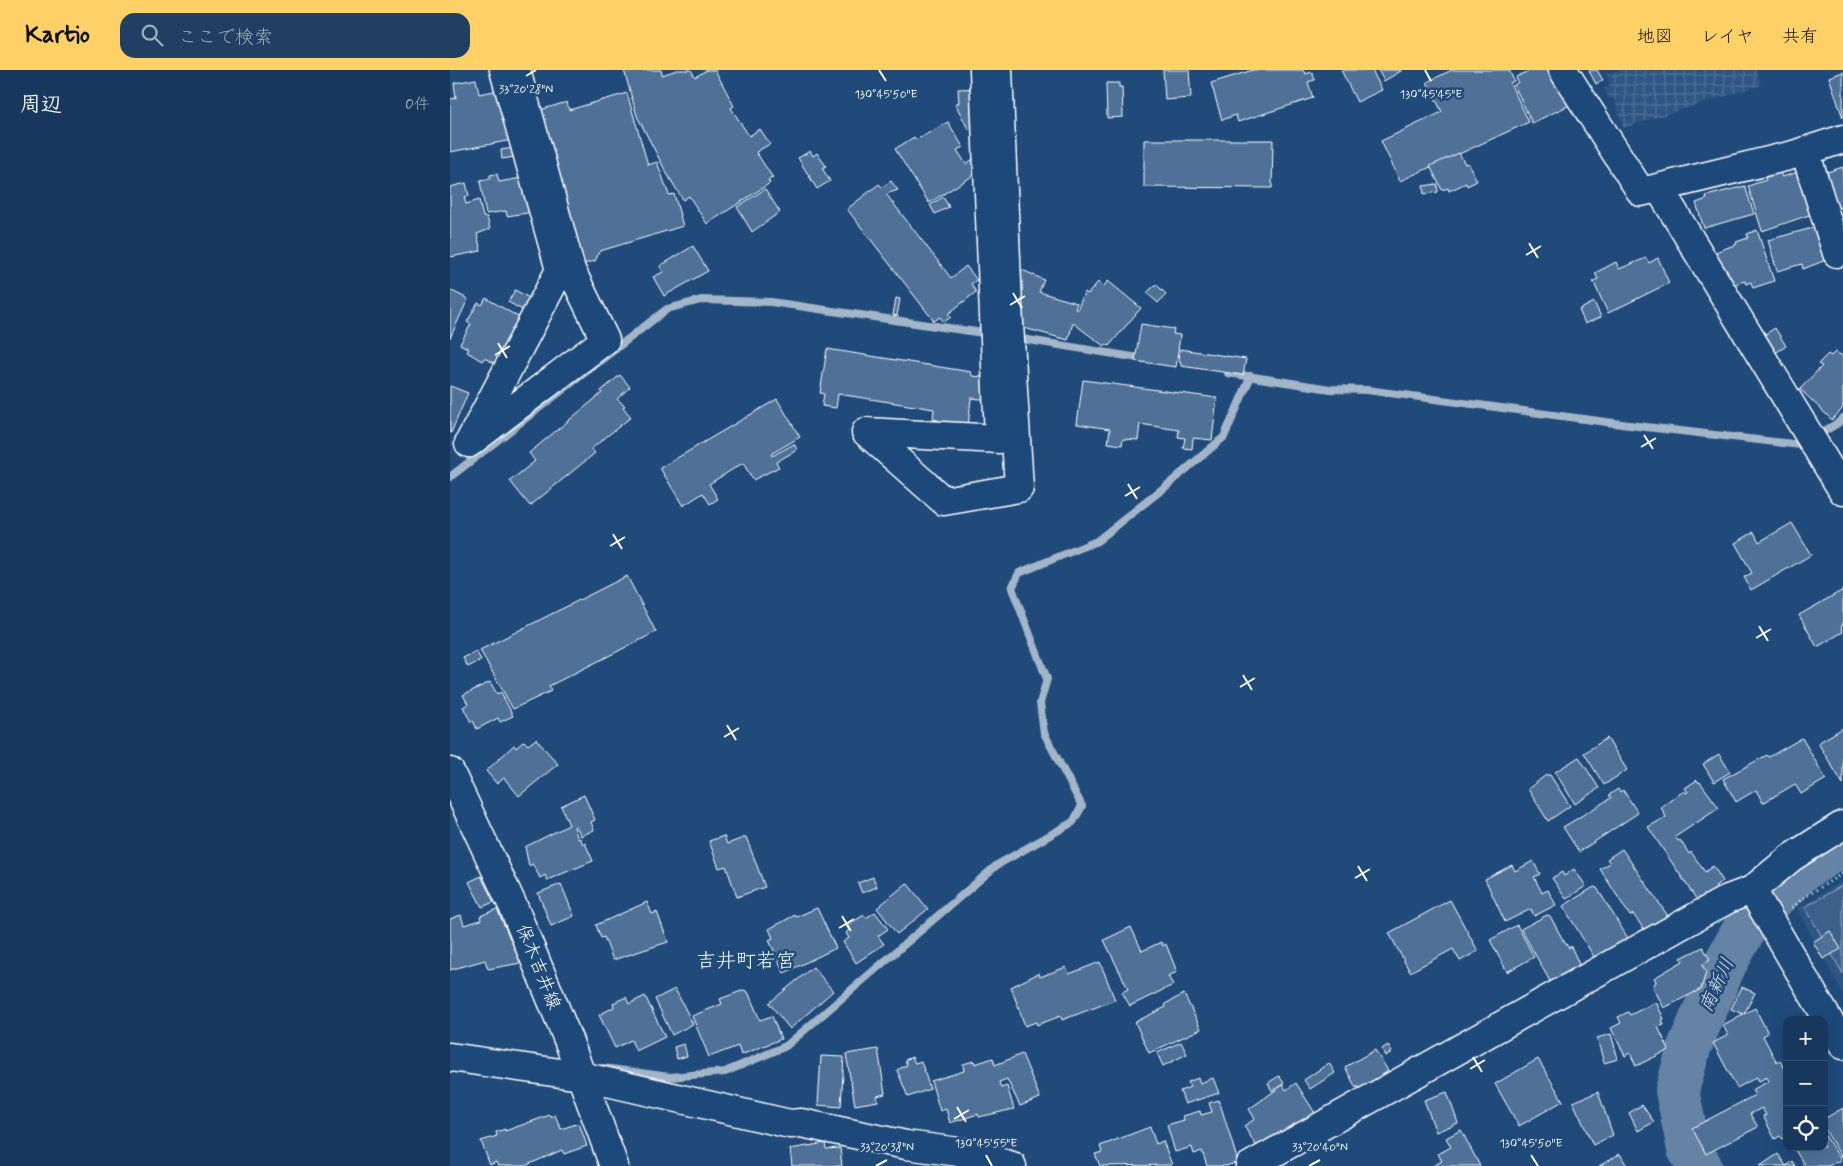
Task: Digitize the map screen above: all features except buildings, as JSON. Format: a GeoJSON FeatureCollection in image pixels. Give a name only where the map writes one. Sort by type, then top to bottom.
{"type":"FeatureCollection","features":[{"type":"Feature","properties":{"kind":"street"},"geometry":{"type":"LineString","coordinates":[[504,70],[560,270],[469,443],[605,340],[571,270],[516,70]]}},
{"type":"Feature","properties":{"kind":"street"},"geometry":{"type":"LineString","coordinates":[[984,70],[999,439],[866,432],[944,501],[1019,488],[1008,307],[998,70]]}},
{"type":"Feature","properties":{"kind":"street"},"geometry":{"type":"LineString","coordinates":[[1563,70],[1641,192],[1799,153],[1843,139]]}},
{"type":"Feature","properties":{"kind":"street"},"geometry":{"type":"LineString","coordinates":[[1799,153],[1837,253],[1843,251]]}},
{"type":"Feature","properties":{"kind":"street"},"geometry":{"type":"LineString","coordinates":[[1659,188],[1843,491]]}},
{"type":"Feature","properties":{"kind":"street","name":"保木吉井線"},"geometry":{"type":"LineString","coordinates":[[450,772],[513,906],[569,1042],[614,1166]]}},
{"type":"Feature","properties":{"kind":"street"},"geometry":{"type":"LineString","coordinates":[[1250,1166],[1728,899],[1755,895],[1792,857],[1843,825]]}},
{"type":"Feature","properties":{"kind":"street"},"geometry":{"type":"LineString","coordinates":[[1755,895],[1843,1045]]}},
{"type":"Feature","properties":{"kind":"street"},"geometry":{"type":"LineString","coordinates":[[450,1058],[581,1076],[712,1108],[790,1124],[800,1123],[906,1145],[966,1153],[1012,1166]]}},
{"type":"Feature","properties":{"kind":"path"},"geometry":{"type":"LineString","coordinates":[[1773,926],[1802,898],[1843,873]]}},
{"type":"Feature","properties":{"kind":"shaded area"},"geometry":{"type":"Polygon","coordinates":[[[1620,70],[1756,70],[1761,85],[1623,128],[1614,98],[1609,100],[1605,88],[1610,86],[1607,74],[1620,70]]]}},
{"type":"Feature","properties":{"kind":"shaded area"},"geometry":{"type":"Polygon","coordinates":[[[1843,880],[1843,994],[1797,909],[1843,880]]]}},
{"type":"Feature","properties":{"kind":"shaded area"},"geometry":{"type":"Polygon","coordinates":[[[1843,885],[1843,974],[1805,907],[1843,885]]]}},
{"type":"Feature","properties":{"kind":"waterway"},"geometry":{"type":"LineString","coordinates":[[450,477],[667,309],[701,300],[771,302],[990,334]]}},
{"type":"Feature","properties":{"kind":"waterway"},"geometry":{"type":"LineString","coordinates":[[1016,338],[1145,359]]}},
{"type":"Feature","properties":{"kind":"waterway"},"geometry":{"type":"LineString","coordinates":[[1228,373],[1330,389],[1367,390],[1629,425],[1801,445],[1838,423],[1843,418]]}},
{"type":"Feature","properties":{"kind":"waterway"},"geometry":{"type":"LineString","coordinates":[[603,1068],[670,1077],[725,1072],[786,1046],[997,865],[1073,822],[1082,806],[1044,733],[1040,703],[1047,679],[1012,588],[1019,573],[1097,541],[1224,437],[1251,376]]}},
{"type":"Feature","properties":{"kind":"waterway","name":"南新川"},"geometry":{"type":"LineString","coordinates":[[1700,1166],[1689,1149],[1677,1090],[1690,1045],[1725,964],[1749,921],[1802,870],[1843,844]]}},
{"type":"Feature","properties":{"kind":"district","name":"吉井町若宮"},"geometry":{"type":"Point","coordinates":[746,961]}}]}
